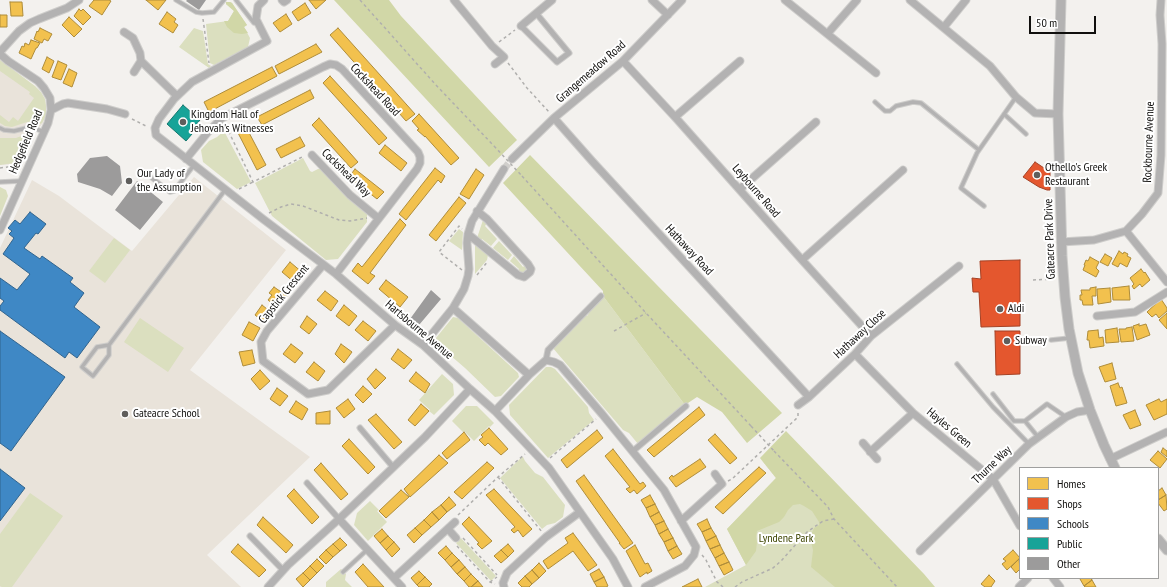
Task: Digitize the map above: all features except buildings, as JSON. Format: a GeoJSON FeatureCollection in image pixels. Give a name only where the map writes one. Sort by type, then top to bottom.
{"type":"FeatureCollection","features":[{"type":"Feature","properties":{"kind":"street"},"geometry":{"type":"LineString","coordinates":[[51,110],[50,98],[38,81],[8,61],[0,53],[19,32],[30,23],[67,8],[79,0]]}},
{"type":"Feature","properties":{"kind":"street"},"geometry":{"type":"LineString","coordinates":[[155,131],[159,119],[177,96],[192,82],[267,41],[256,19],[258,6],[264,0]]}},
{"type":"Feature","properties":{"kind":"street"},"geometry":{"type":"LineString","coordinates":[[282,0],[284,2],[287,0]]}},
{"type":"Feature","properties":{"kind":"street"},"geometry":{"type":"LineString","coordinates":[[454,0],[492,46],[504,57],[496,64]]}},
{"type":"Feature","properties":{"kind":"street"},"geometry":{"type":"LineString","coordinates":[[536,14],[569,53],[558,62],[521,26],[552,0]]}},
{"type":"Feature","properties":{"kind":"street"},"geometry":{"type":"LineString","coordinates":[[652,0],[668,15]]}},
{"type":"Feature","properties":{"kind":"street","name":"Grangemeadow Road"},"geometry":{"type":"LineString","coordinates":[[512,159],[554,118],[623,61],[682,0]]}},
{"type":"Feature","properties":{"kind":"street"},"geometry":{"type":"LineString","coordinates":[[785,0],[876,73]]}},
{"type":"Feature","properties":{"kind":"street"},"geometry":{"type":"LineString","coordinates":[[828,33],[857,0]]}},
{"type":"Feature","properties":{"kind":"street"},"geometry":{"type":"LineString","coordinates":[[910,0],[990,66],[1016,97],[1035,113],[1058,114]]}},
{"type":"Feature","properties":{"kind":"street"},"geometry":{"type":"LineString","coordinates":[[944,27],[966,0]]}},
{"type":"Feature","properties":{"kind":"street","name":"Gateacre Park Drive"},"geometry":{"type":"LineString","coordinates":[[1061,0],[1058,114],[1063,279],[1071,338],[1078,373],[1090,410],[1114,467]]}},
{"type":"Feature","properties":{"kind":"street","name":"Rockbourne Avenue"},"geometry":{"type":"LineString","coordinates":[[1126,231],[1142,214],[1158,193],[1164,155],[1164,44],[1160,14],[1161,0]]}},
{"type":"Feature","properties":{"kind":"street"},"geometry":{"type":"LineString","coordinates":[[124,32],[133,38],[140,52],[142,62],[177,96]]}},
{"type":"Feature","properties":{"kind":"street","name":"Leybourne Road"},"geometry":{"type":"LineString","coordinates":[[623,61],[871,336]]}},
{"type":"Feature","properties":{"kind":"street"},"geometry":{"type":"LineString","coordinates":[[675,117],[740,61]]}},
{"type":"Feature","properties":{"kind":"street"},"geometry":{"type":"LineString","coordinates":[[134,72],[142,62]]}},
{"type":"Feature","properties":{"kind":"street","name":"Cockshead Road"},"geometry":{"type":"LineString","coordinates":[[186,159],[208,132],[222,118],[330,64],[336,65],[342,69],[418,152],[420,163],[417,169],[336,274]]}},
{"type":"Feature","properties":{"kind":"street","name":"Hedgefield Road"},"geometry":{"type":"LineString","coordinates":[[0,230],[50,120],[51,110],[68,103],[107,109],[125,114]]}},
{"type":"Feature","properties":{"kind":"street","name":"Hathaway Road"},"geometry":{"type":"LineString","coordinates":[[554,118],[809,397]]}},
{"type":"Feature","properties":{"kind":"street"},"geometry":{"type":"LineString","coordinates":[[740,189],[816,122]]}},
{"type":"Feature","properties":{"kind":"street","name":"Hartsbourne Avenue"},"geometry":{"type":"LineString","coordinates":[[155,131],[159,138],[261,218],[336,274],[395,324],[423,345],[494,410],[544,462],[613,559],[628,587]]}},
{"type":"Feature","properties":{"kind":"street","name":"Cockshead Way"},"geometry":{"type":"LineString","coordinates":[[312,156],[350,195],[378,218]]}},
{"type":"Feature","properties":{"kind":"street"},"geometry":{"type":"LineString","coordinates":[[423,345],[452,308],[467,284],[469,269],[467,244],[472,221],[504,169]]}},
{"type":"Feature","properties":{"kind":"street"},"geometry":{"type":"LineString","coordinates":[[802,260],[903,170]]}},
{"type":"Feature","properties":{"kind":"street"},"geometry":{"type":"LineString","coordinates":[[468,234],[521,277],[524,277],[530,272],[531,269],[528,264],[487,219],[477,211]]}},
{"type":"Feature","properties":{"kind":"street"},"geometry":{"type":"LineString","coordinates":[[1062,242],[1094,240],[1126,231],[1167,282]]}},
{"type":"Feature","properties":{"kind":"street","name":"Capstick Crescent"},"geometry":{"type":"LineString","coordinates":[[323,265],[268,331],[261,342],[263,361],[308,394],[328,390],[395,324]]}},
{"type":"Feature","properties":{"kind":"street","name":"Hathaway Close"},"geometry":{"type":"LineString","coordinates":[[798,406],[855,354],[871,336],[959,266]]}},
{"type":"Feature","properties":{"kind":"street"},"geometry":{"type":"LineString","coordinates":[[1097,316],[1135,312],[1167,292]]}},
{"type":"Feature","properties":{"kind":"street"},"geometry":{"type":"LineString","coordinates":[[494,410],[546,360],[548,350],[600,296]]}},
{"type":"Feature","properties":{"kind":"street"},"geometry":{"type":"LineString","coordinates":[[452,308],[529,376]]}},
{"type":"Feature","properties":{"kind":"street","name":"Hayles Green"},"geometry":{"type":"LineString","coordinates":[[855,354],[913,413],[993,479],[1019,524]]}},
{"type":"Feature","properties":{"kind":"street"},"geometry":{"type":"LineString","coordinates":[[546,360],[560,365],[664,490],[696,547],[694,555],[685,566],[645,587]]}},
{"type":"Feature","properties":{"kind":"street"},"geometry":{"type":"LineString","coordinates":[[268,587],[283,570],[425,437],[470,389]]}},
{"type":"Feature","properties":{"kind":"street"},"geometry":{"type":"LineString","coordinates":[[632,451],[686,406]]}},
{"type":"Feature","properties":{"kind":"street","name":"Thurne Way"},"geometry":{"type":"LineString","coordinates":[[920,551],[1029,444],[1066,417],[1077,412],[1090,410]]}},
{"type":"Feature","properties":{"kind":"street"},"geometry":{"type":"LineString","coordinates":[[870,452],[913,413]]}},
{"type":"Feature","properties":{"kind":"street"},"geometry":{"type":"LineString","coordinates":[[360,428],[393,467]]}},
{"type":"Feature","properties":{"kind":"street"},"geometry":{"type":"LineString","coordinates":[[1110,459],[1167,432]]}},
{"type":"Feature","properties":{"kind":"street"},"geometry":{"type":"LineString","coordinates":[[863,444],[877,459]]}},
{"type":"Feature","properties":{"kind":"street"},"geometry":{"type":"LineString","coordinates":[[681,521],[722,484],[714,474]]}},
{"type":"Feature","properties":{"kind":"street"},"geometry":{"type":"LineString","coordinates":[[307,483],[402,587]]}},
{"type":"Feature","properties":{"kind":"street"},"geometry":{"type":"LineString","coordinates":[[504,587],[503,582],[507,573],[546,537],[580,512]]}},
{"type":"Feature","properties":{"kind":"street"},"geometry":{"type":"LineString","coordinates":[[394,578],[455,522]]}},
{"type":"Feature","properties":{"kind":"street"},"geometry":{"type":"LineString","coordinates":[[448,529],[457,539]]}},
{"type":"Feature","properties":{"kind":"street"},"geometry":{"type":"LineString","coordinates":[[250,536],[283,570]]}},
{"type":"Feature","properties":{"kind":"street"},"geometry":{"type":"LineString","coordinates":[[1159,540],[1167,550]]}},
{"type":"Feature","properties":{"kind":"street"},"geometry":{"type":"LineString","coordinates":[[1019,587],[1027,579]]}},
{"type":"Feature","properties":{"kind":"street"},"geometry":{"type":"LineString","coordinates":[[1054,579],[1060,587]]}},
{"type":"Feature","properties":{"kind":"lane"},"geometry":{"type":"LineString","coordinates":[[176,0],[202,14],[214,12],[224,0]]}},
{"type":"Feature","properties":{"kind":"lane"},"geometry":{"type":"LineString","coordinates":[[236,0],[254,23],[258,23]]}},
{"type":"Feature","properties":{"kind":"lane"},"geometry":{"type":"LineString","coordinates":[[984,206],[961,188],[979,150],[1016,97]]}},
{"type":"Feature","properties":{"kind":"lane"},"geometry":{"type":"LineString","coordinates":[[874,102],[885,111],[890,111],[896,106],[913,102],[921,103],[979,150]]}},
{"type":"Feature","properties":{"kind":"lane"},"geometry":{"type":"LineString","coordinates":[[1004,114],[1026,134]]}},
{"type":"Feature","properties":{"kind":"lane"},"geometry":{"type":"LineString","coordinates":[[0,128],[14,131],[31,127],[44,132]]}},
{"type":"Feature","properties":{"kind":"lane"},"geometry":{"type":"LineString","coordinates":[[152,178],[170,192],[174,191],[194,165]]}},
{"type":"Feature","properties":{"kind":"lane"},"geometry":{"type":"LineString","coordinates":[[0,182],[22,181]]}},
{"type":"Feature","properties":{"kind":"lane"},"geometry":{"type":"LineString","coordinates":[[108,345],[97,347],[82,368],[93,376],[108,354],[108,345],[225,190]]}},
{"type":"Feature","properties":{"kind":"lane"},"geometry":{"type":"LineString","coordinates":[[1051,340],[1071,338]]}},
{"type":"Feature","properties":{"kind":"lane"},"geometry":{"type":"LineString","coordinates":[[957,364],[993,407],[1029,444]]}},
{"type":"Feature","properties":{"kind":"lane"},"geometry":{"type":"LineString","coordinates":[[993,394],[1014,421],[1025,421],[1048,404],[1066,417]]}},
{"type":"Feature","properties":{"kind":"lane"},"geometry":{"type":"LineString","coordinates":[[1025,421],[1038,437]]}},
{"type":"Feature","properties":{"kind":"lane"},"geometry":{"type":"LineString","coordinates":[[343,572],[368,549]]}},
{"type":"Feature","properties":{"kind":"path"},"geometry":{"type":"LineString","coordinates":[[360,0],[435,84],[522,176],[646,314],[828,506],[834,518],[897,587]]}},
{"type":"Feature","properties":{"kind":"path"},"geometry":{"type":"LineString","coordinates":[[202,14],[209,64],[216,69]]}},
{"type":"Feature","properties":{"kind":"path"},"geometry":{"type":"LineString","coordinates":[[492,46],[521,26]]}},
{"type":"Feature","properties":{"kind":"path"},"geometry":{"type":"LineString","coordinates":[[504,57],[527,88],[554,118]]}},
{"type":"Feature","properties":{"kind":"path"},"geometry":{"type":"LineString","coordinates":[[125,114],[155,131]]}},
{"type":"Feature","properties":{"kind":"path"},"geometry":{"type":"LineString","coordinates":[[222,118],[253,182],[232,195]]}},
{"type":"Feature","properties":{"kind":"path","name":"Cockshead Way"},"geometry":{"type":"LineString","coordinates":[[253,182],[309,153],[312,156]]}},
{"type":"Feature","properties":{"kind":"path"},"geometry":{"type":"LineString","coordinates":[[0,168],[17,165],[23,160]]}},
{"type":"Feature","properties":{"kind":"path"},"geometry":{"type":"LineString","coordinates":[[261,218],[281,207],[291,204],[303,206],[339,220],[378,218]]}},
{"type":"Feature","properties":{"kind":"path"},"geometry":{"type":"LineString","coordinates":[[1033,280],[1063,279]]}},
{"type":"Feature","properties":{"kind":"path"},"geometry":{"type":"LineString","coordinates":[[614,331],[646,314]]}},
{"type":"Feature","properties":{"kind":"path"},"geometry":{"type":"LineString","coordinates":[[722,484],[732,479],[798,417],[798,406]]}},
{"type":"Feature","properties":{"kind":"path"},"geometry":{"type":"LineString","coordinates":[[544,462],[602,414]]}},
{"type":"Feature","properties":{"kind":"path"},"geometry":{"type":"LineString","coordinates":[[455,522],[457,520],[455,518],[498,477],[531,449]]}},
{"type":"Feature","properties":{"kind":"path"},"geometry":{"type":"LineString","coordinates":[[498,477],[546,537]]}},
{"type":"Feature","properties":{"kind":"path"},"geometry":{"type":"LineString","coordinates":[[735,587],[742,582],[773,568],[782,561],[807,532],[823,522],[834,518]]}},
{"type":"Feature","properties":{"kind":"path"},"geometry":{"type":"LineString","coordinates":[[457,539],[498,576],[490,582]]}},
{"type":"Feature","properties":{"kind":"path"},"geometry":{"type":"LineString","coordinates":[[457,539],[490,582],[496,585]]}},
{"type":"Feature","properties":{"kind":"path"},"geometry":{"type":"LineString","coordinates":[[696,547],[706,560],[717,582],[723,587]]}},
{"type":"Feature","properties":{"kind":"shaded area"},"geometry":{"type":"Polygon","coordinates":[[[0,60],[38,89],[45,99],[46,115],[43,123],[33,135],[21,160],[14,164],[0,165],[0,60]]]}},
{"type":"Feature","properties":{"kind":"shaded area","name":"Gateacre School"},"geometry":{"type":"Polygon","coordinates":[[[194,177],[286,250],[190,370],[310,457],[207,555],[241,587],[0,587],[0,248],[32,180],[59,196],[132,251],[194,177]]]}},
{"type":"Feature","properties":{"kind":"green space"},"geometry":{"type":"Polygon","coordinates":[[[334,0],[389,0],[401,16],[517,140],[489,167],[334,0]]]}},
{"type":"Feature","properties":{"kind":"green space"},"geometry":{"type":"Polygon","coordinates":[[[226,2],[232,3],[247,25],[244,27],[250,38],[248,47],[214,65],[210,63],[206,24],[228,21],[234,11],[226,4],[226,2]]]}},
{"type":"Feature","properties":{"kind":"green space"},"geometry":{"type":"Polygon","coordinates":[[[226,2],[232,3],[247,25],[244,27],[248,33],[234,33],[227,27],[224,21],[228,21],[234,11],[226,4],[226,2]]]}},
{"type":"Feature","properties":{"kind":"green space"},"geometry":{"type":"Polygon","coordinates":[[[194,28],[203,31],[208,64],[211,66],[209,68],[179,47],[194,28]]]}},
{"type":"Feature","properties":{"kind":"green space"},"geometry":{"type":"Polygon","coordinates":[[[0,60],[41,92],[45,99],[46,106],[46,116],[42,123],[27,122],[12,127],[5,126],[0,123],[0,115],[9,122],[13,117],[18,121],[34,98],[29,94],[30,92],[0,71],[0,60]]]}},
{"type":"Feature","properties":{"kind":"green space"},"geometry":{"type":"Polygon","coordinates":[[[224,131],[251,182],[237,189],[203,162],[201,150],[209,141],[224,131]]]}},
{"type":"Feature","properties":{"kind":"green space"},"geometry":{"type":"Polygon","coordinates":[[[27,134],[32,134],[20,159],[14,163],[0,165],[0,138],[16,138],[27,134]]]}},
{"type":"Feature","properties":{"kind":"green space"},"geometry":{"type":"Polygon","coordinates":[[[530,155],[782,413],[747,443],[722,412],[697,397],[685,405],[603,296],[603,291],[503,183],[530,155]]]}},
{"type":"Feature","properties":{"kind":"green space"},"geometry":{"type":"Polygon","coordinates":[[[303,158],[310,171],[312,172],[321,169],[367,213],[367,222],[338,259],[326,260],[272,216],[255,183],[303,158]]]}},
{"type":"Feature","properties":{"kind":"green space"},"geometry":{"type":"Polygon","coordinates":[[[0,187],[6,190],[8,196],[0,216],[0,187]]]}},
{"type":"Feature","properties":{"kind":"green space"},"geometry":{"type":"Polygon","coordinates":[[[483,220],[487,223],[485,226],[497,239],[491,246],[482,239],[480,242],[477,238],[483,220]]]}},
{"type":"Feature","properties":{"kind":"green space"},"geometry":{"type":"Polygon","coordinates":[[[459,229],[463,232],[462,250],[449,241],[459,229]]]}},
{"type":"Feature","properties":{"kind":"green space"},"geometry":{"type":"Polygon","coordinates":[[[114,238],[130,250],[105,283],[89,271],[114,238]]]}},
{"type":"Feature","properties":{"kind":"green space"},"geometry":{"type":"Polygon","coordinates":[[[499,241],[512,255],[508,260],[493,248],[499,241]]]}},
{"type":"Feature","properties":{"kind":"green space"},"geometry":{"type":"Polygon","coordinates":[[[475,244],[488,255],[487,260],[475,274],[475,244]]]}},
{"type":"Feature","properties":{"kind":"green space"},"geometry":{"type":"Polygon","coordinates":[[[514,256],[523,267],[526,264],[527,271],[522,273],[518,272],[519,269],[510,261],[514,256]]]}},
{"type":"Feature","properties":{"kind":"green space"},"geometry":{"type":"Polygon","coordinates":[[[603,296],[685,405],[638,444],[629,433],[623,430],[552,347],[584,314],[587,316],[589,313],[588,311],[596,305],[603,296]]]}},
{"type":"Feature","properties":{"kind":"green space"},"geometry":{"type":"Polygon","coordinates":[[[453,317],[458,318],[518,373],[519,377],[501,396],[495,397],[436,343],[436,338],[453,317]]]}},
{"type":"Feature","properties":{"kind":"green space"},"geometry":{"type":"Polygon","coordinates":[[[140,318],[184,348],[168,372],[124,342],[140,318]]]}},
{"type":"Feature","properties":{"kind":"green space"},"geometry":{"type":"Polygon","coordinates":[[[546,367],[555,369],[588,407],[589,413],[594,420],[548,458],[510,415],[509,405],[546,367]]]}},
{"type":"Feature","properties":{"kind":"green space"},"geometry":{"type":"Polygon","coordinates":[[[442,374],[453,384],[454,395],[434,415],[419,400],[442,374]]]}},
{"type":"Feature","properties":{"kind":"green space"},"geometry":{"type":"Polygon","coordinates":[[[466,406],[477,406],[494,423],[474,441],[452,421],[466,406]]]}},
{"type":"Feature","properties":{"kind":"green space"},"geometry":{"type":"Polygon","coordinates":[[[786,431],[935,587],[835,587],[811,567],[813,550],[810,537],[814,528],[819,525],[819,522],[812,511],[800,504],[793,505],[779,522],[757,531],[756,551],[746,565],[727,529],[776,478],[760,458],[786,431]]]}},
{"type":"Feature","properties":{"kind":"green space"},"geometry":{"type":"Polygon","coordinates":[[[522,457],[535,473],[543,477],[565,505],[563,517],[555,523],[547,525],[542,529],[500,478],[522,457]]]}},
{"type":"Feature","properties":{"kind":"green space","name":"Lyndene Park"},"geometry":{"type":"Polygon","coordinates":[[[760,458],[894,587],[705,587],[746,565],[727,529],[776,478],[760,458]]]}},
{"type":"Feature","properties":{"kind":"green space"},"geometry":{"type":"Polygon","coordinates":[[[30,493],[63,516],[12,587],[2,587],[0,586],[0,534],[30,493]]]}},
{"type":"Feature","properties":{"kind":"green space"},"geometry":{"type":"Polygon","coordinates":[[[370,501],[379,510],[377,511],[387,522],[368,541],[354,525],[357,513],[370,501]]]}},
{"type":"Feature","properties":{"kind":"green space"},"geometry":{"type":"Polygon","coordinates":[[[461,538],[496,576],[491,581],[456,543],[461,538]]]}},
{"type":"Feature","properties":{"kind":"green space"},"geometry":{"type":"Polygon","coordinates":[[[341,569],[346,574],[345,580],[352,587],[326,587],[326,582],[341,569]]]}},
{"type":"Feature","properties":{"kind":"tunnel"},"geometry":{"type":"LineString","coordinates":[[504,169],[512,159]]}},
{"type":"Feature","properties":{"kind":"place","name":"Kingdom Hall of Jehovah's Witnesses"},"geometry":{"type":"Point","coordinates":[183,122]}},
{"type":"Feature","properties":{"kind":"place","name":"Othello's Greek Restaurant"},"geometry":{"type":"Point","coordinates":[1037,175]}},
{"type":"Feature","properties":{"kind":"place","name":"Our Lady of the Assumption"},"geometry":{"type":"Point","coordinates":[129,181]}},
{"type":"Feature","properties":{"kind":"place","name":"Aldi"},"geometry":{"type":"Point","coordinates":[1000,309]}},
{"type":"Feature","properties":{"kind":"place","name":"Subway"},"geometry":{"type":"Point","coordinates":[1007,341]}},
{"type":"Feature","properties":{"kind":"place","name":"Gateacre School"},"geometry":{"type":"Point","coordinates":[125,414]}}]}
